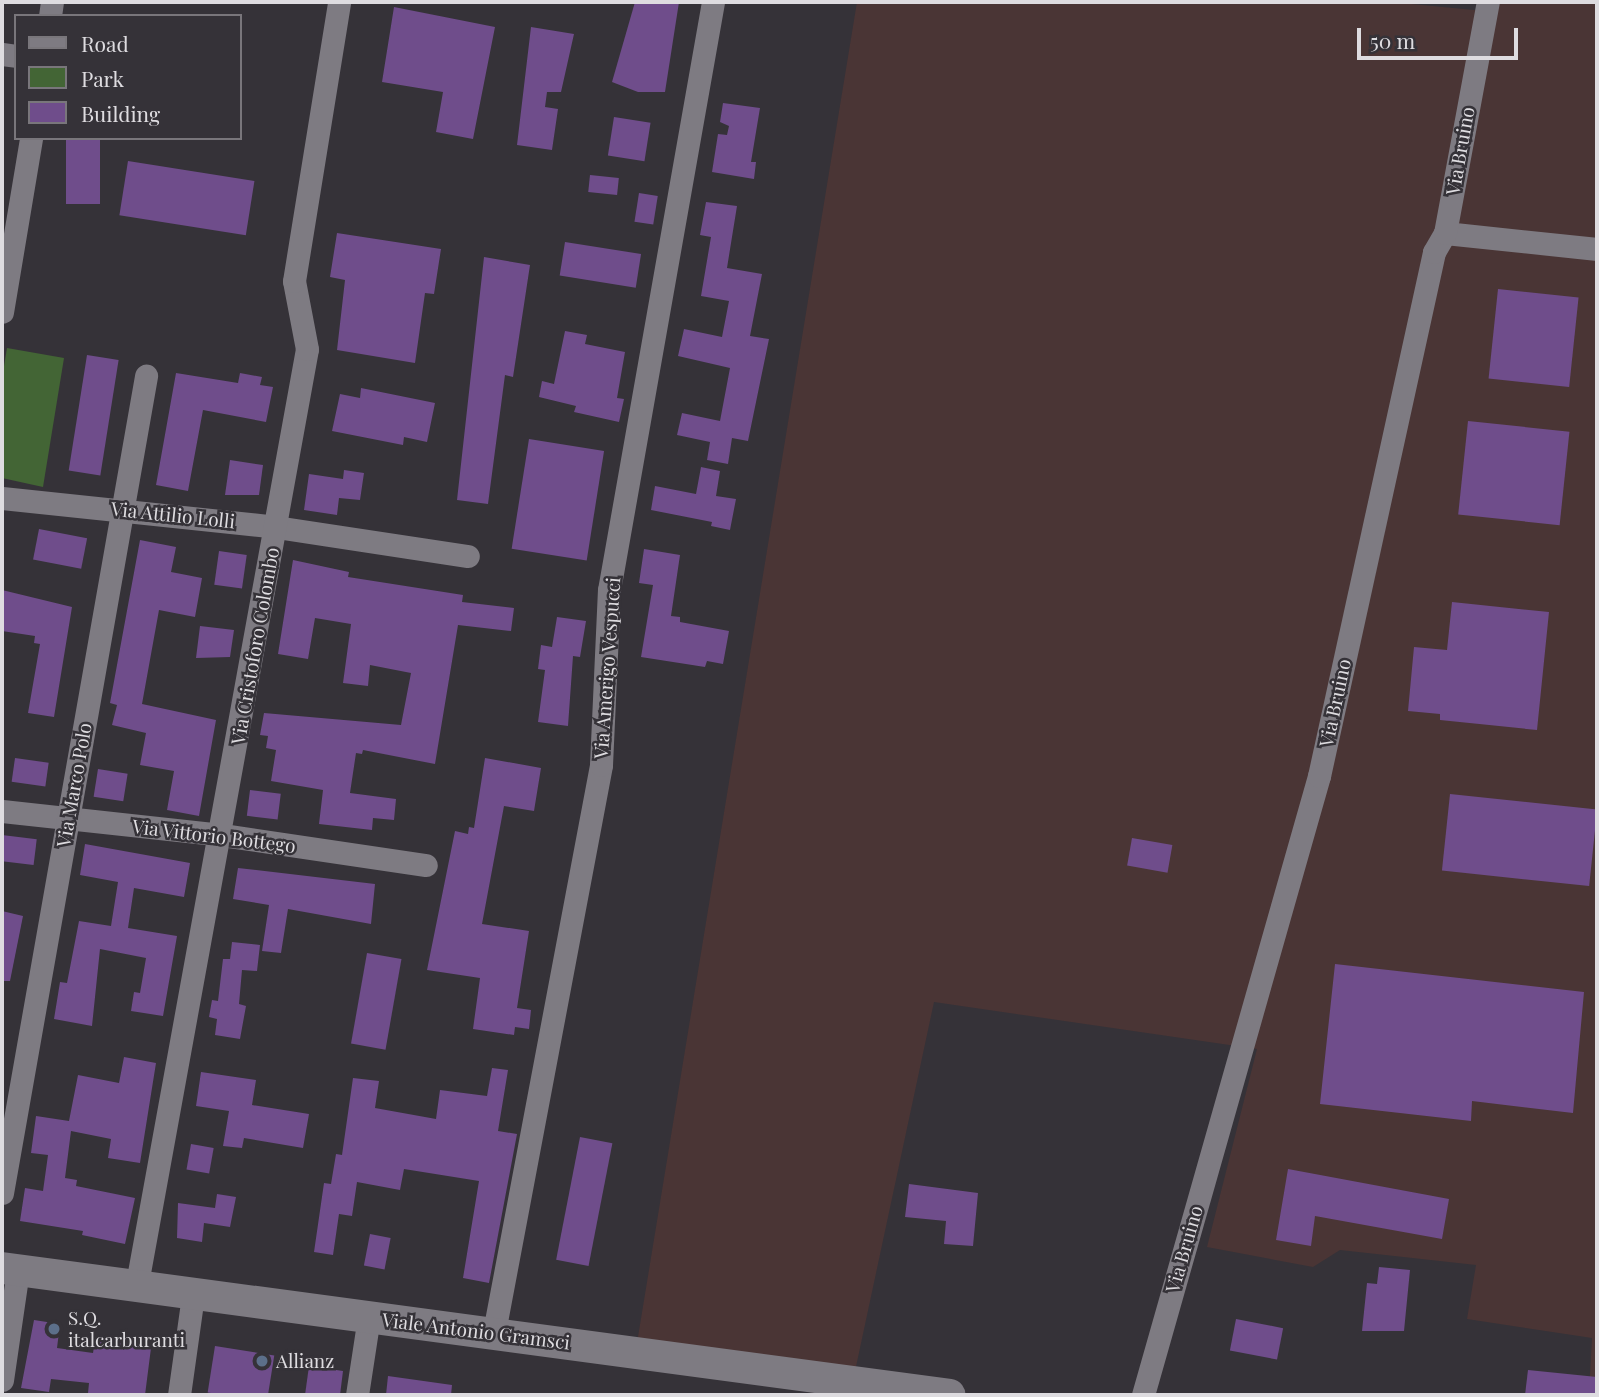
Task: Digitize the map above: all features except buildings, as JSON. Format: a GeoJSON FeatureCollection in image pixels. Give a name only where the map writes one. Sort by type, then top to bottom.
{"type":"FeatureCollection","features":[{"type":"Feature","properties":{"kind":"street","name":"Via Cristoforo Colombo"},"geometry":{"type":"LineString","coordinates":[[136,1289],[222,835],[307,349],[294,281],[339,2]]}},
{"type":"Feature","properties":{"kind":"street","name":"Via Amerigo Vespucci"},"geometry":{"type":"LineString","coordinates":[[494,1332],[601,765],[609,590],[713,2]]}},
{"type":"Feature","properties":{"kind":"street","name":"Via Bruino"},"geometry":{"type":"LineString","coordinates":[[1143,1395],[1319,776],[1434,251],[1445,233],[1488,2]]}},
{"type":"Feature","properties":{"kind":"street"},"geometry":{"type":"LineString","coordinates":[[2,312],[31,140]]}},
{"type":"Feature","properties":{"kind":"street"},"geometry":{"type":"LineString","coordinates":[[1445,233],[1597,249]]}},
{"type":"Feature","properties":{"kind":"street","name":"Via Marco Polo"},"geometry":{"type":"LineString","coordinates":[[2,1193],[146,376]]}},
{"type":"Feature","properties":{"kind":"street","name":"Via Attilio Lolli"},"geometry":{"type":"LineString","coordinates":[[2,498],[276,527],[468,555]]}},
{"type":"Feature","properties":{"kind":"street","name":"Via Vittorio Bottego"},"geometry":{"type":"LineString","coordinates":[[2,811],[222,835],[426,865]]}},
{"type":"Feature","properties":{"kind":"street","name":"Viale Antonio Gramsci"},"geometry":{"type":"LineString","coordinates":[[10,1269],[136,1289],[494,1332],[950,1395]]}},
{"type":"Feature","properties":{"kind":"street"},"geometry":{"type":"LineString","coordinates":[[2,1380],[10,1269]]}},
{"type":"Feature","properties":{"kind":"street"},"geometry":{"type":"LineString","coordinates":[[179,1395],[193,1295]]}},
{"type":"Feature","properties":{"kind":"street"},"geometry":{"type":"LineString","coordinates":[[356,1395],[369,1317]]}},
{"type":"Feature","properties":{"kind":"shaded area"},"geometry":{"type":"Polygon","coordinates":[[[857,2],[1391,2],[1484,11],[1487,2],[1597,2],[1597,1395],[1589,1395],[1592,1338],[1467,1319],[1476,1265],[1340,1250],[1313,1267],[1207,1247],[1257,1049],[934,1002],[854,1376],[637,1343],[857,2]]]}},
{"type":"Feature","properties":{"kind":"green space"},"geometry":{"type":"Polygon","coordinates":[[[7,348],[64,358],[43,487],[2,478],[2,378],[7,348]]]}},
{"type":"Feature","properties":{"kind":"place","name":"S.Q. italcarburanti"},"geometry":{"type":"Point","coordinates":[54,1329]}},
{"type":"Feature","properties":{"kind":"place","name":"Allianz"},"geometry":{"type":"Point","coordinates":[262,1361]}}]}
